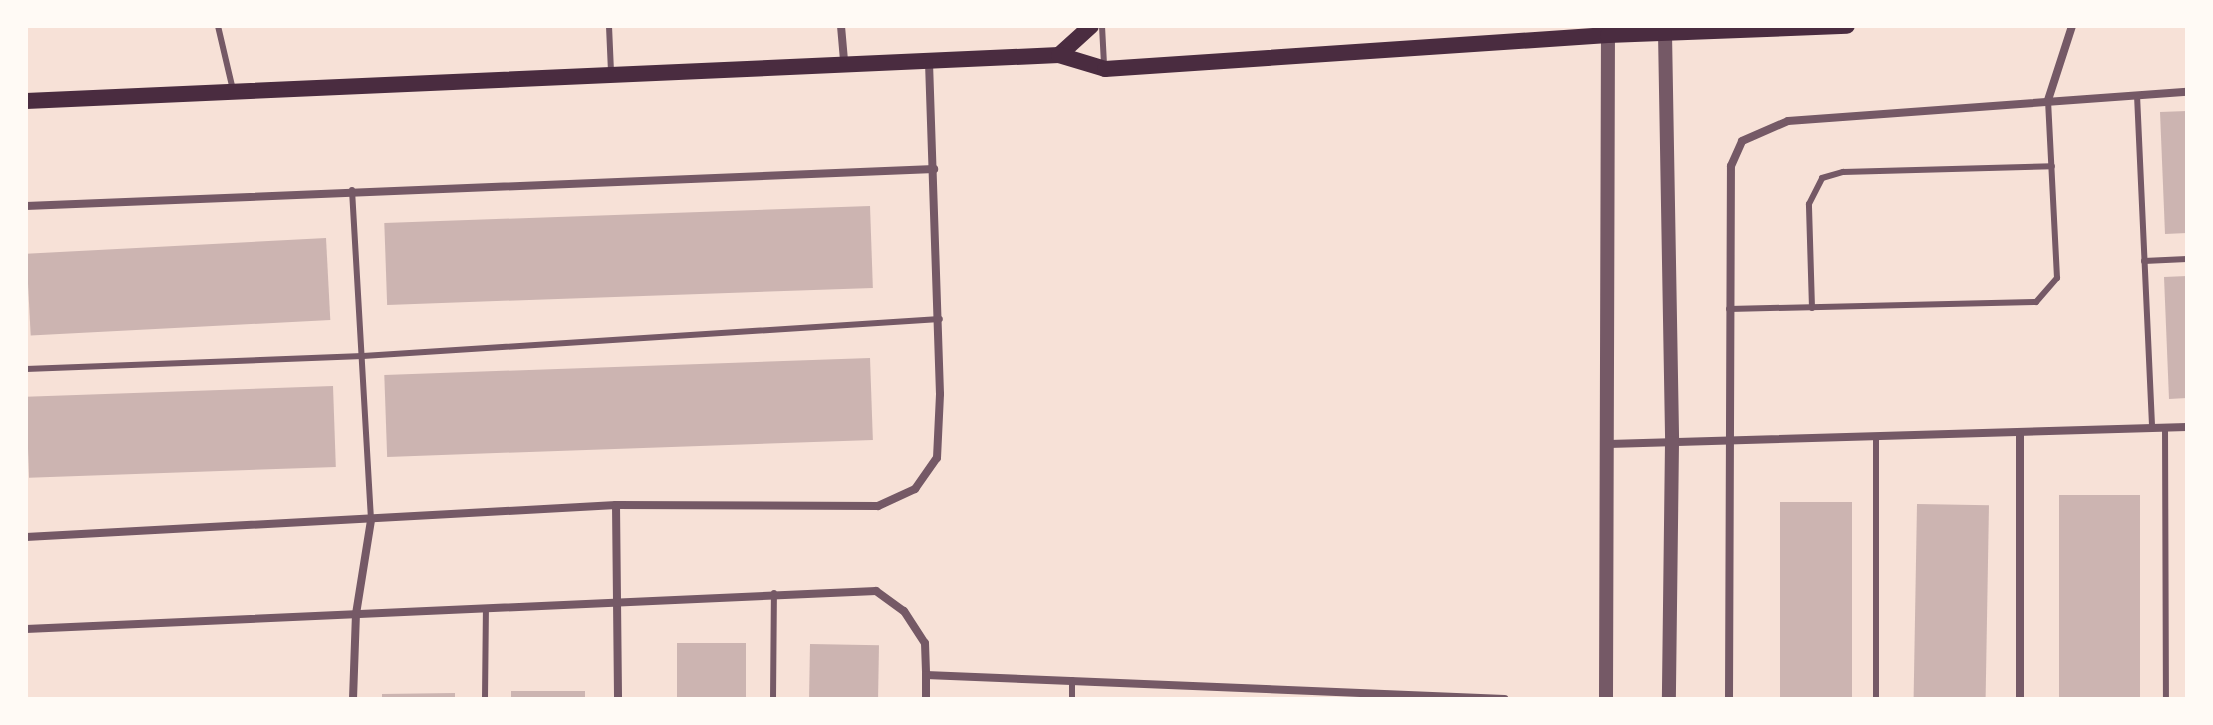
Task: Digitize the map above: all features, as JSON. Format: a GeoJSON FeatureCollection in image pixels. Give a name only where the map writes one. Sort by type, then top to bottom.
{"type":"FeatureCollection","features":[{"type":"Feature","properties":{"kind":"main road"},"geometry":{"type":"LineString","coordinates":[[1059,55],[1091,26]]}},
{"type":"Feature","properties":{"kind":"main road"},"geometry":{"type":"LineString","coordinates":[[26,101],[1059,55],[1105,69],[1613,30],[1847,26]]}},
{"type":"Feature","properties":{"kind":"street"},"geometry":{"type":"LineString","coordinates":[[841,26],[844,64]]}},
{"type":"Feature","properties":{"kind":"street"},"geometry":{"type":"LineString","coordinates":[[2048,100],[2072,26]]}},
{"type":"Feature","properties":{"kind":"street"},"geometry":{"type":"LineString","coordinates":[[1658,29],[1672,443],[1669,699]]}},
{"type":"Feature","properties":{"kind":"street"},"geometry":{"type":"LineString","coordinates":[[1606,699],[1613,30]]}},
{"type":"Feature","properties":{"kind":"street"},"geometry":{"type":"LineString","coordinates":[[26,537],[616,505],[878,506],[915,489],[937,458],[940,319],[929,61]]}},
{"type":"Feature","properties":{"kind":"street"},"geometry":{"type":"LineString","coordinates":[[1729,699],[1731,166],[1742,141],[1757,130],[1788,121],[2187,92]]}},
{"type":"Feature","properties":{"kind":"street"},"geometry":{"type":"LineString","coordinates":[[26,206],[352,190],[934,169]]}},
{"type":"Feature","properties":{"kind":"street"},"geometry":{"type":"LineString","coordinates":[[1609,444],[2187,427]]}},
{"type":"Feature","properties":{"kind":"street"},"geometry":{"type":"LineString","coordinates":[[2020,432],[2020,699]]}},
{"type":"Feature","properties":{"kind":"street"},"geometry":{"type":"LineString","coordinates":[[616,505],[618,699]]}},
{"type":"Feature","properties":{"kind":"street"},"geometry":{"type":"LineString","coordinates":[[353,699],[356,614],[371,520]]}},
{"type":"Feature","properties":{"kind":"street"},"geometry":{"type":"LineString","coordinates":[[26,629],[618,603],[774,593],[876,591],[904,611],[925,643],[926,699]]}},
{"type":"Feature","properties":{"kind":"street"},"geometry":{"type":"LineString","coordinates":[[926,675],[1231,686],[1368,696],[1505,699]]}},
{"type":"Feature","properties":{"kind":"street"},"geometry":{"type":"LineString","coordinates":[[1230,699],[1231,686]]}},
{"type":"Feature","properties":{"kind":"lane"},"geometry":{"type":"LineString","coordinates":[[218,26],[234,93]]}},
{"type":"Feature","properties":{"kind":"lane"},"geometry":{"type":"LineString","coordinates":[[609,26],[611,76]]}},
{"type":"Feature","properties":{"kind":"lane"},"geometry":{"type":"LineString","coordinates":[[1102,26],[1105,69]]}},
{"type":"Feature","properties":{"kind":"lane"},"geometry":{"type":"LineString","coordinates":[[2137,95],[2152,428]]}},
{"type":"Feature","properties":{"kind":"lane"},"geometry":{"type":"LineString","coordinates":[[1729,309],[2036,302],[2057,278],[2048,100]]}},
{"type":"Feature","properties":{"kind":"lane"},"geometry":{"type":"LineString","coordinates":[[1812,308],[1809,204],[1822,178],[1843,172],[2052,166]]}},
{"type":"Feature","properties":{"kind":"lane"},"geometry":{"type":"LineString","coordinates":[[352,190],[371,520]]}},
{"type":"Feature","properties":{"kind":"lane"},"geometry":{"type":"LineString","coordinates":[[2144,261],[2187,259]]}},
{"type":"Feature","properties":{"kind":"lane"},"geometry":{"type":"LineString","coordinates":[[26,369],[363,356],[940,319]]}},
{"type":"Feature","properties":{"kind":"lane"},"geometry":{"type":"LineString","coordinates":[[2165,427],[2166,699]]}},
{"type":"Feature","properties":{"kind":"lane"},"geometry":{"type":"LineString","coordinates":[[1876,436],[1876,699]]}},
{"type":"Feature","properties":{"kind":"lane"},"geometry":{"type":"LineString","coordinates":[[773,699],[774,593]]}},
{"type":"Feature","properties":{"kind":"lane"},"geometry":{"type":"LineString","coordinates":[[485,699],[486,609]]}},
{"type":"Feature","properties":{"kind":"lane"},"geometry":{"type":"LineString","coordinates":[[1072,680],[1072,699]]}},
{"type":"Feature","properties":{"kind":"building"},"geometry":{"type":"Polygon","coordinates":[[[2187,111],[2187,233],[2165,234],[2160,112],[2187,111]]]}},
{"type":"Feature","properties":{"kind":"building"},"geometry":{"type":"Polygon","coordinates":[[[870,206],[873,288],[387,305],[384,223],[870,206]]]}},
{"type":"Feature","properties":{"kind":"building"},"geometry":{"type":"Polygon","coordinates":[[[326,238],[330,320],[31,336],[26,254],[326,238]]]}},
{"type":"Feature","properties":{"kind":"building"},"geometry":{"type":"Polygon","coordinates":[[[2187,276],[2187,398],[2169,399],[2164,277],[2187,276]]]}},
{"type":"Feature","properties":{"kind":"building"},"geometry":{"type":"Polygon","coordinates":[[[870,358],[873,440],[387,457],[384,375],[870,358]]]}},
{"type":"Feature","properties":{"kind":"building"},"geometry":{"type":"Polygon","coordinates":[[[333,386],[336,467],[29,478],[26,397],[333,386]]]}},
{"type":"Feature","properties":{"kind":"building"},"geometry":{"type":"Polygon","coordinates":[[[2059,495],[2140,495],[2140,699],[2059,699],[2059,495]]]}},
{"type":"Feature","properties":{"kind":"building"},"geometry":{"type":"Polygon","coordinates":[[[1780,502],[1852,502],[1852,699],[1780,699],[1780,502]]]}},
{"type":"Feature","properties":{"kind":"building"},"geometry":{"type":"Polygon","coordinates":[[[1917,504],[1989,505],[1986,699],[1914,699],[1917,504]]]}},
{"type":"Feature","properties":{"kind":"building"},"geometry":{"type":"Polygon","coordinates":[[[677,643],[746,643],[746,699],[677,699],[677,643]]]}},
{"type":"Feature","properties":{"kind":"building"},"geometry":{"type":"Polygon","coordinates":[[[810,644],[879,645],[878,699],[809,699],[810,644]]]}},
{"type":"Feature","properties":{"kind":"building"},"geometry":{"type":"Polygon","coordinates":[[[511,691],[585,691],[585,699],[511,699],[511,691]]]}},
{"type":"Feature","properties":{"kind":"building"},"geometry":{"type":"Polygon","coordinates":[[[455,693],[455,699],[382,699],[382,694],[455,693]]]}}]}
